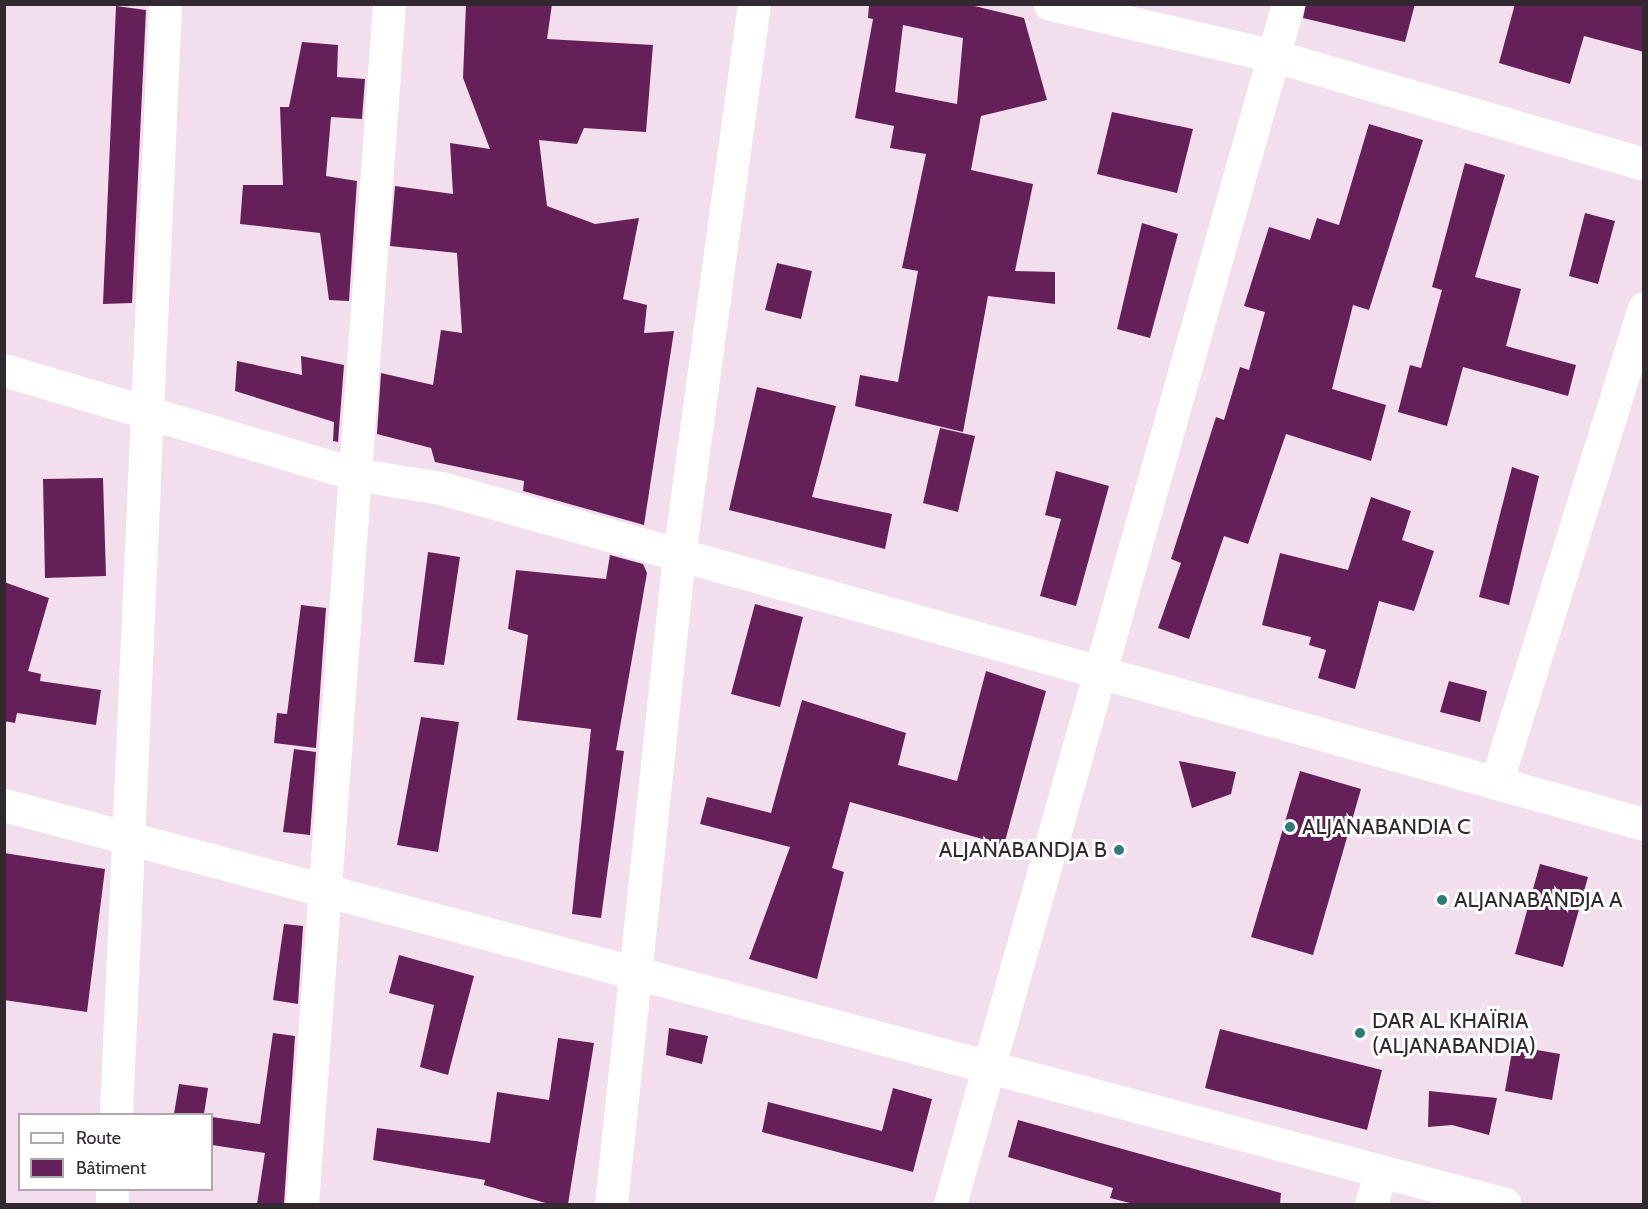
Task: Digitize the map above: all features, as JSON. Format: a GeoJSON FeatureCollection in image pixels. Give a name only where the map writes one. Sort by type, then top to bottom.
{"type":"FeatureCollection","features":[{"type":"Feature","properties":{"kind":"street"},"geometry":{"type":"LineString","coordinates":[[116,1113],[165,4]]}},
{"type":"Feature","properties":{"kind":"street"},"geometry":{"type":"LineString","coordinates":[[302,1204],[389,4]]}},
{"type":"Feature","properties":{"kind":"street"},"geometry":{"type":"LineString","coordinates":[[611,1204],[679,555],[754,4]]}},
{"type":"Feature","properties":{"kind":"street"},"geometry":{"type":"LineString","coordinates":[[1050,4],[1271,55],[1644,164]]}},
{"type":"Feature","properties":{"kind":"street"},"geometry":{"type":"LineString","coordinates":[[950,1204],[991,1067],[1097,672],[1271,55],[1288,4]]}},
{"type":"Feature","properties":{"kind":"street"},"geometry":{"type":"LineString","coordinates":[[1496,783],[1644,309]]}},
{"type":"Feature","properties":{"kind":"street"},"geometry":{"type":"LineString","coordinates":[[4,370],[147,408],[354,474],[441,488],[1644,824]]}},
{"type":"Feature","properties":{"kind":"street"},"geometry":{"type":"LineString","coordinates":[[4,805],[326,887],[1505,1204]]}},
{"type":"Feature","properties":{"kind":"street"},"geometry":{"type":"LineString","coordinates":[[1371,1204],[1381,1171]]}},
{"type":"Feature","properties":{"kind":"building"},"geometry":{"type":"Polygon","coordinates":[[[466,4],[552,4],[547,39],[653,45],[646,132],[584,128],[577,144],[539,140],[547,206],[595,224],[639,218],[623,299],[647,305],[644,333],[674,331],[644,525],[523,491],[524,481],[435,462],[431,448],[377,434],[381,373],[433,385],[441,330],[462,333],[457,253],[390,246],[395,186],[453,194],[450,143],[490,149],[463,78],[466,4]]]}},
{"type":"Feature","properties":{"kind":"building"},"geometry":{"type":"Polygon","coordinates":[[[869,4],[966,4],[1024,18],[1047,100],[981,116],[971,170],[1033,184],[1015,271],[1055,272],[1055,304],[988,296],[963,432],[855,406],[860,375],[898,382],[918,271],[902,268],[926,154],[890,148],[894,126],[855,118],[873,19],[868,18],[869,4]],[[903,25],[895,92],[957,104],[963,38],[903,25]]]}},
{"type":"Feature","properties":{"kind":"building"},"geometry":{"type":"Polygon","coordinates":[[[1306,4],[1415,4],[1405,42],[1303,18],[1306,4]]]}},
{"type":"Feature","properties":{"kind":"building"},"geometry":{"type":"Polygon","coordinates":[[[1515,4],[1644,4],[1644,52],[1584,36],[1570,84],[1499,63],[1515,4]]]}},
{"type":"Feature","properties":{"kind":"building"},"geometry":{"type":"Polygon","coordinates":[[[116,6],[146,10],[132,303],[103,304],[116,6]]]}},
{"type":"Feature","properties":{"kind":"building"},"geometry":{"type":"Polygon","coordinates":[[[302,42],[338,45],[337,77],[365,79],[362,119],[331,117],[326,176],[357,181],[349,301],[329,300],[320,233],[240,224],[243,185],[283,185],[280,107],[289,107],[302,42]]]}},
{"type":"Feature","properties":{"kind":"building"},"geometry":{"type":"Polygon","coordinates":[[[1112,112],[1193,129],[1177,193],[1097,174],[1112,112]]]}},
{"type":"Feature","properties":{"kind":"building"},"geometry":{"type":"Polygon","coordinates":[[[1369,124],[1423,140],[1369,310],[1353,305],[1332,389],[1386,405],[1371,461],[1286,434],[1248,544],[1224,536],[1189,639],[1158,628],[1181,563],[1171,559],[1216,417],[1224,420],[1240,367],[1249,370],[1265,312],[1244,306],[1269,227],[1310,240],[1317,218],[1339,225],[1369,124]]]}},
{"type":"Feature","properties":{"kind":"building"},"geometry":{"type":"Polygon","coordinates":[[[1465,163],[1505,175],[1475,277],[1521,289],[1506,346],[1576,365],[1568,396],[1463,367],[1447,426],[1398,412],[1410,365],[1421,368],[1442,290],[1432,287],[1465,163]]]}},
{"type":"Feature","properties":{"kind":"building"},"geometry":{"type":"Polygon","coordinates":[[[1585,213],[1615,221],[1598,284],[1569,276],[1585,213]]]}},
{"type":"Feature","properties":{"kind":"building"},"geometry":{"type":"Polygon","coordinates":[[[1142,223],[1178,234],[1150,338],[1117,329],[1142,223]]]}},
{"type":"Feature","properties":{"kind":"building"},"geometry":{"type":"Polygon","coordinates":[[[777,263],[812,271],[801,319],[765,310],[777,263]]]}},
{"type":"Feature","properties":{"kind":"building"},"geometry":{"type":"Polygon","coordinates":[[[301,356],[344,365],[338,442],[333,441],[334,422],[235,391],[237,361],[302,375],[301,356]]]}},
{"type":"Feature","properties":{"kind":"building"},"geometry":{"type":"Polygon","coordinates":[[[757,387],[836,406],[812,497],[892,514],[885,549],[729,510],[757,387]]]}},
{"type":"Feature","properties":{"kind":"building"},"geometry":{"type":"Polygon","coordinates":[[[940,428],[975,436],[958,512],[923,503],[940,428]]]}},
{"type":"Feature","properties":{"kind":"building"},"geometry":{"type":"Polygon","coordinates":[[[1512,467],[1539,476],[1509,605],[1479,597],[1512,467]]]}},
{"type":"Feature","properties":{"kind":"building"},"geometry":{"type":"Polygon","coordinates":[[[1056,471],[1109,486],[1076,606],[1040,596],[1061,519],[1045,515],[1056,471]]]}},
{"type":"Feature","properties":{"kind":"building"},"geometry":{"type":"Polygon","coordinates":[[[103,478],[106,576],[45,578],[43,479],[103,478]]]}},
{"type":"Feature","properties":{"kind":"building"},"geometry":{"type":"Polygon","coordinates":[[[1371,497],[1411,511],[1402,540],[1434,551],[1414,611],[1379,601],[1355,689],[1318,678],[1326,650],[1309,645],[1311,637],[1262,625],[1280,553],[1348,570],[1371,497]]]}},
{"type":"Feature","properties":{"kind":"building"},"geometry":{"type":"Polygon","coordinates":[[[428,552],[460,557],[444,665],[414,662],[428,552]]]}},
{"type":"Feature","properties":{"kind":"building"},"geometry":{"type":"Polygon","coordinates":[[[610,555],[643,564],[647,573],[616,750],[624,751],[601,918],[572,914],[591,729],[517,720],[528,635],[508,629],[516,570],[606,579],[610,555]]]}},
{"type":"Feature","properties":{"kind":"building"},"geometry":{"type":"Polygon","coordinates":[[[4,582],[49,598],[28,671],[41,674],[40,681],[101,690],[96,725],[17,713],[15,723],[4,721],[4,582]]]}},
{"type":"Feature","properties":{"kind":"building"},"geometry":{"type":"Polygon","coordinates":[[[755,604],[803,617],[780,707],[731,694],[755,604]]]}},
{"type":"Feature","properties":{"kind":"building"},"geometry":{"type":"Polygon","coordinates":[[[301,605],[326,608],[316,748],[274,743],[277,713],[287,714],[301,605]]]}},
{"type":"Feature","properties":{"kind":"building"},"geometry":{"type":"Polygon","coordinates":[[[986,671],[1046,691],[1004,845],[850,802],[832,868],[844,872],[817,979],[749,959],[790,847],[700,824],[707,797],[771,813],[802,700],[906,733],[898,765],[957,781],[986,671]]]}},
{"type":"Feature","properties":{"kind":"building"},"geometry":{"type":"Polygon","coordinates":[[[1449,681],[1487,691],[1480,722],[1440,712],[1449,681]]]}},
{"type":"Feature","properties":{"kind":"building"},"geometry":{"type":"Polygon","coordinates":[[[421,717],[459,722],[438,852],[397,845],[421,717]]]}},
{"type":"Feature","properties":{"kind":"building"},"geometry":{"type":"Polygon","coordinates":[[[294,749],[316,752],[310,835],[283,832],[294,749]]]}},
{"type":"Feature","properties":{"kind":"building"},"geometry":{"type":"Polygon","coordinates":[[[1179,761],[1236,772],[1231,794],[1192,808],[1179,761]]]}},
{"type":"Feature","properties":{"kind":"building"},"geometry":{"type":"Polygon","coordinates":[[[1300,771],[1361,789],[1313,955],[1251,937],[1300,771]]]}},
{"type":"Feature","properties":{"kind":"building"},"geometry":{"type":"Polygon","coordinates":[[[4,853],[105,869],[87,1012],[4,1000],[4,853]]]}},
{"type":"Feature","properties":{"kind":"building"},"geometry":{"type":"Polygon","coordinates":[[[1540,864],[1588,877],[1563,967],[1515,954],[1540,864]]]}},
{"type":"Feature","properties":{"kind":"building"},"geometry":{"type":"Polygon","coordinates":[[[284,924],[303,926],[298,1004],[273,1000],[284,924]]]}},
{"type":"Feature","properties":{"kind":"building"},"geometry":{"type":"Polygon","coordinates":[[[399,955],[474,976],[448,1075],[420,1067],[434,1005],[389,993],[399,955]]]}},
{"type":"Feature","properties":{"kind":"building"},"geometry":{"type":"Polygon","coordinates":[[[669,1028],[708,1036],[702,1064],[666,1055],[669,1028]]]}},
{"type":"Feature","properties":{"kind":"building"},"geometry":{"type":"Polygon","coordinates":[[[1220,1029],[1382,1070],[1367,1130],[1205,1088],[1220,1029]]]}},
{"type":"Feature","properties":{"kind":"building"},"geometry":{"type":"Polygon","coordinates":[[[273,1033],[295,1036],[284,1204],[257,1204],[265,1153],[213,1145],[213,1117],[260,1124],[273,1033]]]}},
{"type":"Feature","properties":{"kind":"building"},"geometry":{"type":"Polygon","coordinates":[[[558,1038],[594,1043],[568,1204],[549,1204],[484,1185],[485,1180],[373,1160],[377,1128],[490,1143],[497,1092],[549,1100],[558,1038]]]}},
{"type":"Feature","properties":{"kind":"building"},"geometry":{"type":"Polygon","coordinates":[[[1513,1046],[1560,1054],[1552,1100],[1505,1091],[1513,1046]]]}},
{"type":"Feature","properties":{"kind":"building"},"geometry":{"type":"Polygon","coordinates":[[[179,1084],[208,1088],[204,1113],[174,1113],[179,1084]]]}},
{"type":"Feature","properties":{"kind":"building"},"geometry":{"type":"Polygon","coordinates":[[[893,1088],[932,1099],[913,1172],[762,1132],[768,1102],[882,1131],[893,1088]]]}},
{"type":"Feature","properties":{"kind":"building"},"geometry":{"type":"Polygon","coordinates":[[[1429,1091],[1497,1098],[1489,1135],[1452,1125],[1428,1127],[1429,1091]]]}},
{"type":"Feature","properties":{"kind":"building"},"geometry":{"type":"Polygon","coordinates":[[[1018,1120],[1281,1193],[1280,1204],[1134,1204],[1110,1198],[1113,1188],[1008,1157],[1018,1120]]]}},
{"type":"Feature","properties":{"kind":"place","name":"ALJANABANDIA C"},"geometry":{"type":"Point","coordinates":[1290,827]}},
{"type":"Feature","properties":{"kind":"place","name":"ALJANABANDJA B"},"geometry":{"type":"Point","coordinates":[1119,850]}},
{"type":"Feature","properties":{"kind":"place","name":"ALJANABANDJA A"},"geometry":{"type":"Point","coordinates":[1442,900]}},
{"type":"Feature","properties":{"kind":"place","name":"DAR AL KHAÏRIA (ALJANABANDIA)"},"geometry":{"type":"Point","coordinates":[1360,1033]}}]}
